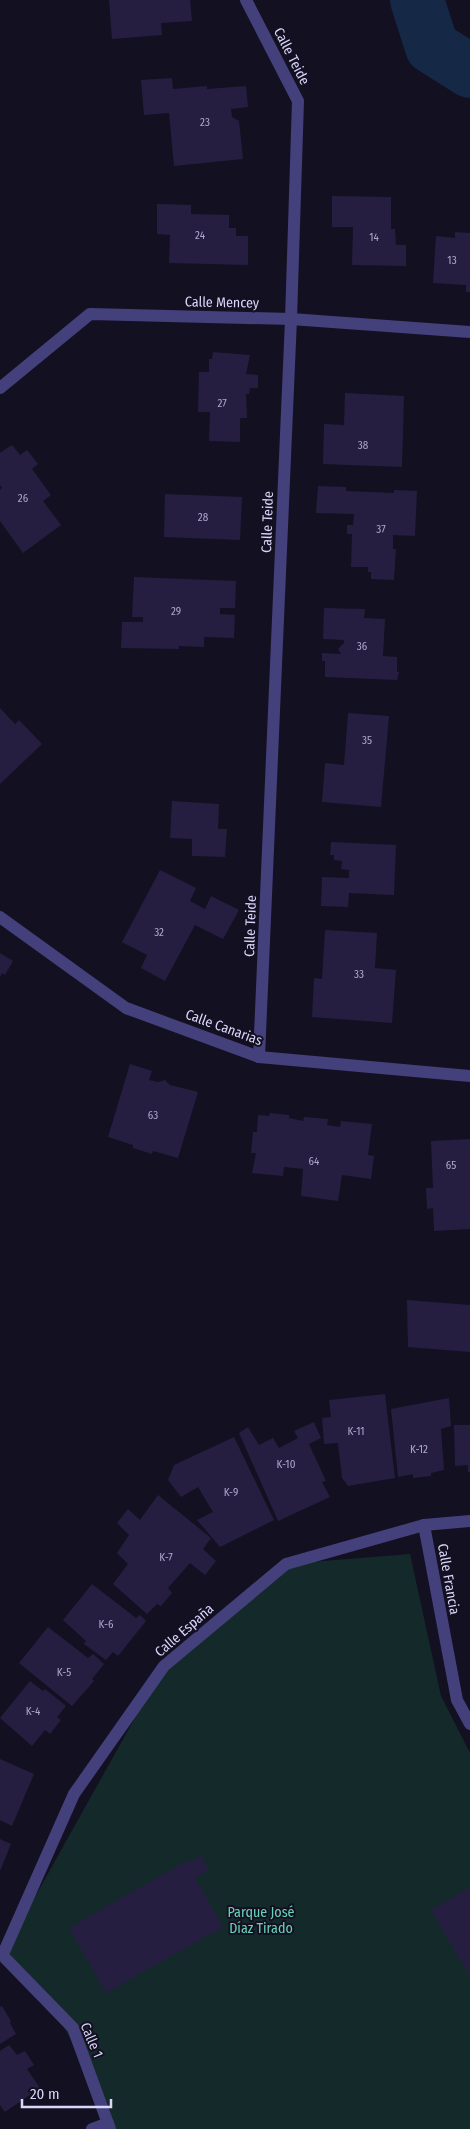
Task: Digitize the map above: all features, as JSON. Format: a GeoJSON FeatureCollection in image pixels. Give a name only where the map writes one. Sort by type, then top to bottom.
{"type":"FeatureCollection","features":[{"type":"Feature","properties":{"kind":"street","name":"Calle Teide"},"geometry":{"type":"LineString","coordinates":[[246,0],[298,101],[291,319],[259,1057]]}},
{"type":"Feature","properties":{"kind":"street","name":"Calle Mencey"},"geometry":{"type":"LineString","coordinates":[[0,388],[90,314],[291,319],[470,332]]}},
{"type":"Feature","properties":{"kind":"street","name":"Calle Canarias"},"geometry":{"type":"LineString","coordinates":[[0,917],[126,1008],[259,1057],[470,1076]]}},
{"type":"Feature","properties":{"kind":"street","name":"Calle España"},"geometry":{"type":"LineString","coordinates":[[2,1953],[74,1794],[164,1666],[286,1564],[424,1525],[470,1521]]}},
{"type":"Feature","properties":{"kind":"street","name":"Calle Francia"},"geometry":{"type":"LineString","coordinates":[[424,1525],[457,1700],[470,1724]]}},
{"type":"Feature","properties":{"kind":"street","name":"Calle 1"},"geometry":{"type":"LineString","coordinates":[[2,1953],[73,2028],[109,2126]]}},
{"type":"Feature","properties":{"kind":"street"},"geometry":{"type":"LineString","coordinates":[[92,2129],[109,2126]]}},
{"type":"Feature","properties":{"kind":"green space","name":"Parque José Díaz Tirado"},"geometry":{"type":"Polygon","coordinates":[[[410,1554],[441,1696],[470,1753],[470,2129],[116,2129],[56,2011],[3,1954],[164,1666],[286,1564],[410,1554]]]}},
{"type":"Feature","properties":{"kind":"building"},"geometry":{"type":"Polygon","coordinates":[[[109,0],[190,0],[192,21],[161,23],[162,35],[112,39],[109,0]]]}},
{"type":"Feature","properties":{"kind":"building"},"geometry":{"type":"Polygon","coordinates":[[[172,78],[173,89],[207,86],[207,89],[246,86],[248,107],[231,109],[232,117],[239,121],[243,159],[174,166],[169,113],[144,115],[141,80],[172,78]]]}},
{"type":"Feature","properties":{"kind":"building"},"geometry":{"type":"Polygon","coordinates":[[[332,196],[391,197],[391,229],[395,229],[396,245],[406,245],[406,266],[352,265],[353,227],[332,227],[332,196]]]}},
{"type":"Feature","properties":{"kind":"building"},"geometry":{"type":"Polygon","coordinates":[[[157,204],[191,205],[191,214],[229,215],[229,228],[236,228],[236,236],[248,236],[248,265],[169,263],[170,235],[157,234],[157,204]]]}},
{"type":"Feature","properties":{"kind":"building"},"geometry":{"type":"Polygon","coordinates":[[[455,232],[470,233],[470,292],[466,292],[466,285],[433,283],[436,236],[455,238],[455,232]]]}},
{"type":"Feature","properties":{"kind":"building"},"geometry":{"type":"Polygon","coordinates":[[[213,352],[250,355],[246,374],[258,375],[258,388],[250,388],[249,394],[246,394],[247,418],[240,418],[240,442],[209,441],[210,412],[198,412],[199,372],[209,372],[209,359],[212,359],[213,352]]]}},
{"type":"Feature","properties":{"kind":"building"},"geometry":{"type":"Polygon","coordinates":[[[345,393],[404,396],[402,467],[323,464],[324,424],[344,425],[345,393]]]}},
{"type":"Feature","properties":{"kind":"building"},"geometry":{"type":"Polygon","coordinates":[[[12,445],[20,455],[27,450],[38,464],[32,469],[51,495],[43,501],[61,525],[23,553],[0,521],[0,490],[2,488],[0,485],[0,453],[12,445]]]}},
{"type":"Feature","properties":{"kind":"building"},"geometry":{"type":"Polygon","coordinates":[[[318,486],[346,487],[346,491],[394,493],[394,490],[417,491],[415,536],[393,535],[393,549],[396,549],[394,580],[371,579],[371,572],[368,572],[368,567],[351,567],[352,534],[347,534],[347,525],[353,525],[354,514],[316,513],[318,486]]]}},
{"type":"Feature","properties":{"kind":"building"},"geometry":{"type":"Polygon","coordinates":[[[165,494],[242,497],[240,540],[164,537],[165,494]]]}},
{"type":"Feature","properties":{"kind":"building"},"geometry":{"type":"Polygon","coordinates":[[[134,577],[236,581],[235,608],[220,608],[220,614],[235,615],[234,638],[204,637],[204,647],[179,646],[179,649],[121,648],[122,622],[143,622],[143,617],[132,617],[134,577]]]}},
{"type":"Feature","properties":{"kind":"building"},"geometry":{"type":"Polygon","coordinates":[[[324,608],[365,609],[364,618],[385,619],[383,656],[397,657],[397,672],[399,672],[397,680],[325,677],[325,661],[322,661],[322,653],[341,654],[338,649],[344,643],[344,640],[323,639],[324,608]]]}},
{"type":"Feature","properties":{"kind":"building"},"geometry":{"type":"Polygon","coordinates":[[[0,708],[15,724],[19,720],[42,744],[0,784],[0,708]]]}},
{"type":"Feature","properties":{"kind":"building"},"geometry":{"type":"Polygon","coordinates":[[[348,713],[389,716],[381,807],[322,802],[325,763],[344,765],[348,713]]]}},
{"type":"Feature","properties":{"kind":"building"},"geometry":{"type":"Polygon","coordinates":[[[172,801],[219,804],[218,829],[227,829],[225,857],[192,856],[192,839],[170,838],[172,801]]]}},
{"type":"Feature","properties":{"kind":"building"},"geometry":{"type":"Polygon","coordinates":[[[331,842],[396,845],[394,895],[349,893],[348,907],[321,906],[322,877],[349,878],[349,870],[341,869],[342,861],[334,860],[334,855],[330,855],[331,842]]]}},
{"type":"Feature","properties":{"kind":"building"},"geometry":{"type":"Polygon","coordinates":[[[160,870],[196,888],[190,901],[205,909],[211,896],[239,910],[223,939],[195,925],[165,981],[141,968],[147,955],[122,942],[160,870]]]}},
{"type":"Feature","properties":{"kind":"building"},"geometry":{"type":"Polygon","coordinates":[[[325,930],[377,933],[375,968],[396,970],[392,1023],[312,1017],[314,978],[322,979],[325,930]]]}},
{"type":"Feature","properties":{"kind":"building"},"geometry":{"type":"Polygon","coordinates":[[[0,953],[13,961],[5,975],[2,973],[0,977],[0,953]]]}},
{"type":"Feature","properties":{"kind":"building"},"geometry":{"type":"Polygon","coordinates":[[[130,1064],[152,1071],[149,1080],[158,1082],[165,1080],[170,1085],[198,1092],[178,1158],[153,1151],[152,1154],[133,1148],[133,1145],[108,1137],[130,1064]]]}},
{"type":"Feature","properties":{"kind":"building"},"geometry":{"type":"Polygon","coordinates":[[[270,1113],[289,1115],[289,1118],[303,1121],[304,1117],[328,1119],[327,1125],[340,1127],[341,1121],[372,1124],[368,1155],[374,1156],[371,1179],[342,1175],[338,1201],[301,1196],[303,1169],[284,1167],[283,1176],[252,1173],[256,1153],[251,1153],[253,1132],[257,1132],[258,1115],[269,1116],[270,1113]]]}},
{"type":"Feature","properties":{"kind":"building"},"geometry":{"type":"Polygon","coordinates":[[[470,1139],[470,1229],[434,1231],[433,1208],[427,1209],[426,1188],[433,1188],[431,1141],[470,1139]]]}},
{"type":"Feature","properties":{"kind":"building"},"geometry":{"type":"Polygon","coordinates":[[[407,1300],[470,1305],[470,1352],[408,1347],[407,1300]]]}},
{"type":"Feature","properties":{"kind":"building"},"geometry":{"type":"Polygon","coordinates":[[[385,1394],[395,1478],[348,1486],[342,1478],[338,1443],[324,1444],[322,1418],[331,1417],[329,1400],[385,1394]]]}},
{"type":"Feature","properties":{"kind":"building"},"geometry":{"type":"Polygon","coordinates":[[[449,1398],[451,1426],[441,1429],[444,1470],[431,1473],[431,1476],[413,1478],[413,1474],[398,1477],[391,1409],[449,1398]]]}},
{"type":"Feature","properties":{"kind":"building"},"geometry":{"type":"Polygon","coordinates":[[[314,1422],[321,1438],[309,1444],[326,1481],[322,1482],[330,1497],[278,1521],[239,1433],[248,1427],[259,1445],[273,1438],[279,1448],[298,1438],[294,1431],[314,1422]]]}},
{"type":"Feature","properties":{"kind":"building"},"geometry":{"type":"Polygon","coordinates":[[[454,1425],[470,1425],[470,1472],[468,1472],[468,1465],[455,1466],[454,1425]]]}},
{"type":"Feature","properties":{"kind":"building"},"geometry":{"type":"Polygon","coordinates":[[[234,1437],[274,1520],[220,1547],[197,1520],[213,1512],[198,1487],[181,1497],[168,1480],[174,1465],[234,1437]]]}},
{"type":"Feature","properties":{"kind":"building"},"geometry":{"type":"Polygon","coordinates":[[[158,1495],[211,1538],[203,1549],[216,1561],[205,1575],[190,1563],[168,1588],[172,1593],[161,1606],[157,1604],[147,1614],[113,1584],[128,1564],[117,1553],[129,1535],[117,1523],[128,1509],[140,1520],[158,1495]]]}},
{"type":"Feature","properties":{"kind":"building"},"geometry":{"type":"Polygon","coordinates":[[[92,1584],[136,1618],[140,1615],[146,1621],[118,1656],[113,1652],[106,1660],[84,1644],[86,1641],[63,1620],[92,1584]]]}},
{"type":"Feature","properties":{"kind":"building"},"geometry":{"type":"Polygon","coordinates":[[[48,1627],[88,1658],[93,1654],[104,1664],[92,1679],[94,1681],[72,1706],[19,1663],[48,1627]]]}},
{"type":"Feature","properties":{"kind":"building"},"geometry":{"type":"Polygon","coordinates":[[[30,1681],[43,1691],[45,1689],[66,1706],[57,1717],[61,1720],[50,1734],[45,1730],[32,1746],[0,1718],[30,1681]]]}},
{"type":"Feature","properties":{"kind":"building"},"geometry":{"type":"Polygon","coordinates":[[[0,1759],[34,1774],[12,1826],[0,1820],[0,1759]]]}},
{"type":"Feature","properties":{"kind":"building"},"geometry":{"type":"Polygon","coordinates":[[[0,1839],[11,1844],[0,1871],[0,1839]]]}},
{"type":"Feature","properties":{"kind":"building"},"geometry":{"type":"Polygon","coordinates":[[[201,1856],[209,1870],[195,1878],[223,1927],[106,1993],[69,1928],[186,1861],[187,1863],[201,1856]]]}},
{"type":"Feature","properties":{"kind":"building"},"geometry":{"type":"Polygon","coordinates":[[[470,1887],[470,1977],[431,1910],[470,1887]]]}},
{"type":"Feature","properties":{"kind":"building"},"geometry":{"type":"Polygon","coordinates":[[[2,2006],[16,2034],[0,2044],[0,2007],[2,2006]]]}},
{"type":"Feature","properties":{"kind":"building"},"geometry":{"type":"Polygon","coordinates":[[[9,2045],[17,2055],[25,2051],[34,2065],[27,2069],[40,2088],[5,2112],[0,2105],[0,2051],[9,2045]]]}},
{"type":"Feature","properties":{"kind":"waterway"},"geometry":{"type":"LineString","coordinates":[[417,0],[432,47],[470,71]]}}]}
